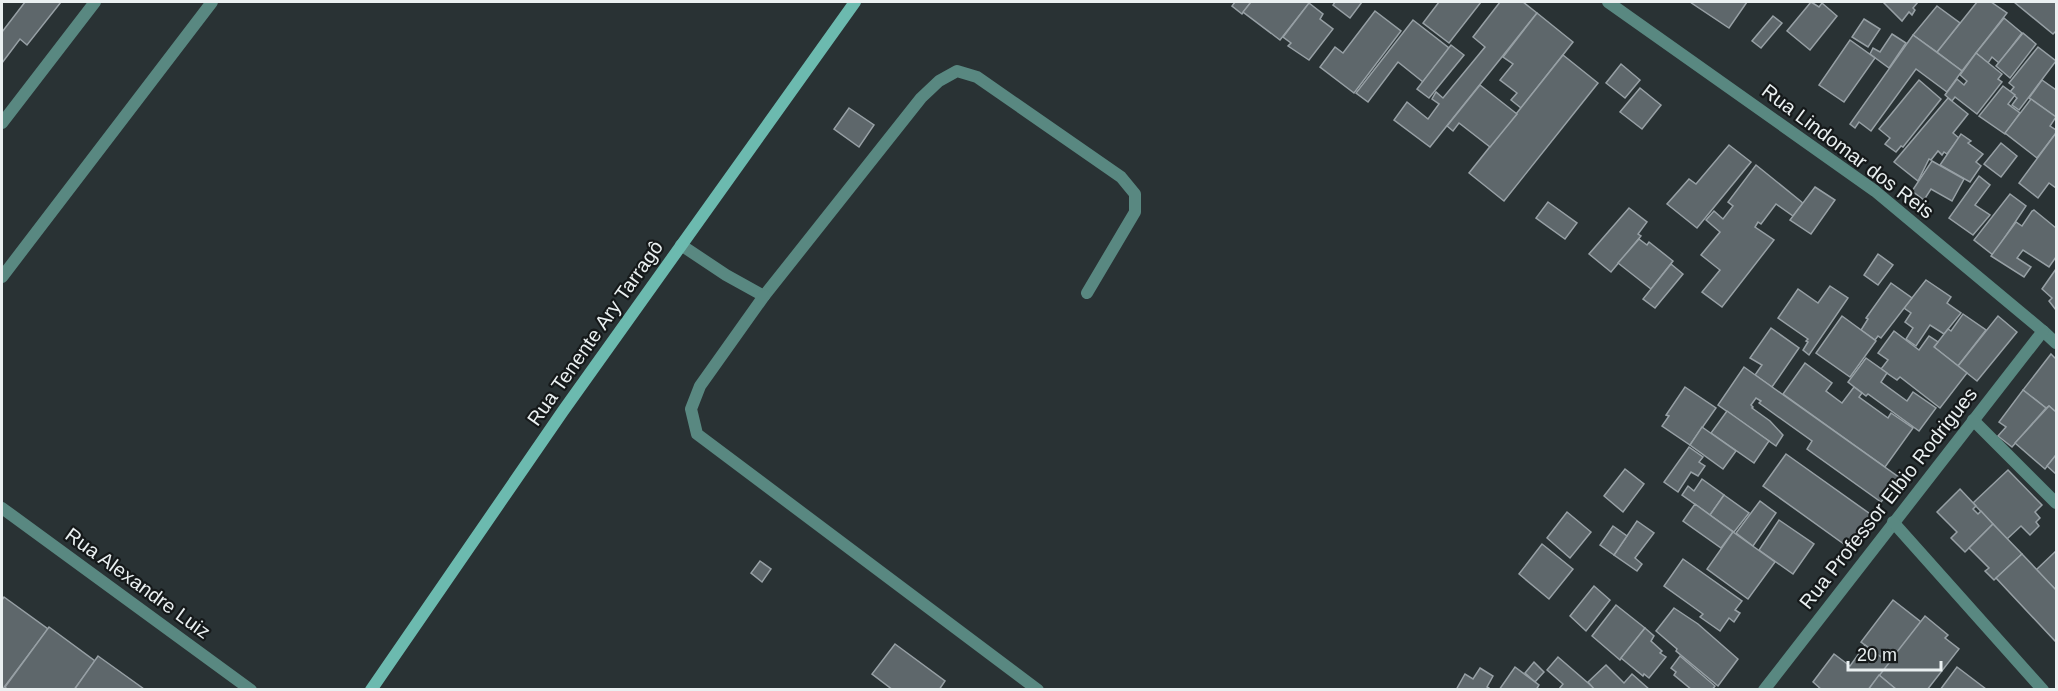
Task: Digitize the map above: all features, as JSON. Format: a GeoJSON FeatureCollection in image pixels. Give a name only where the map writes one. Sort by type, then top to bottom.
{"type":"FeatureCollection","features":[{"type":"Feature","properties":{"kind":"main road","name":"Rua Tenente Ary Tarragô"},"geometry":{"type":"LineString","coordinates":[[371,690],[563,411],[855,2]]}},
{"type":"Feature","properties":{"kind":"street"},"geometry":{"type":"LineString","coordinates":[[2,123],[95,2]]}},
{"type":"Feature","properties":{"kind":"street"},"geometry":{"type":"LineString","coordinates":[[2,277],[212,2]]}},
{"type":"Feature","properties":{"kind":"street","name":"Rua Lindomar dos Reis"},"geometry":{"type":"LineString","coordinates":[[1608,2],[1875,191],[2056,343]]}},
{"type":"Feature","properties":{"kind":"street"},"geometry":{"type":"LineString","coordinates":[[1038,690],[697,434],[691,408],[700,386],[764,296],[921,98],[939,81],[957,71],[977,78],[1121,177],[1135,195],[1135,212],[1087,293]]}},
{"type":"Feature","properties":{"kind":"street"},"geometry":{"type":"LineString","coordinates":[[681,245],[726,275],[764,296]]}},
{"type":"Feature","properties":{"kind":"street","name":"Rua Professor Elbio Rodrigues"},"geometry":{"type":"LineString","coordinates":[[1764,690],[2043,332]]}},
{"type":"Feature","properties":{"kind":"street"},"geometry":{"type":"LineString","coordinates":[[1973,420],[2056,502]]}},
{"type":"Feature","properties":{"kind":"street","name":"Rua Alexandre Luiz"},"geometry":{"type":"LineString","coordinates":[[2,508],[251,690]]}},
{"type":"Feature","properties":{"kind":"street"},"geometry":{"type":"LineString","coordinates":[[1893,522],[2043,690]]}},
{"type":"Feature","properties":{"kind":"building"},"geometry":{"type":"Polygon","coordinates":[[[25,2],[61,2],[27,45],[20,39],[2,63],[2,32],[25,2]]]}},
{"type":"Feature","properties":{"kind":"building"},"geometry":{"type":"Polygon","coordinates":[[[1235,2],[1251,2],[1242,14],[1232,6],[1235,2]]]}},
{"type":"Feature","properties":{"kind":"building"},"geometry":{"type":"Polygon","coordinates":[[[1251,2],[1310,2],[1280,40],[1243,12],[1251,2]]]}},
{"type":"Feature","properties":{"kind":"building"},"geometry":{"type":"Polygon","coordinates":[[[1335,2],[1362,2],[1350,18],[1333,5],[1335,2]]]}},
{"type":"Feature","properties":{"kind":"building"},"geometry":{"type":"Polygon","coordinates":[[[1439,2],[1481,2],[1449,43],[1423,23],[1439,2]]]}},
{"type":"Feature","properties":{"kind":"building"},"geometry":{"type":"Polygon","coordinates":[[[1500,2],[1523,2],[1537,13],[1430,147],[1394,120],[1407,102],[1428,119],[1439,104],[1432,99],[1436,92],[1443,98],[1485,47],[1473,37],[1500,2]]]}},
{"type":"Feature","properties":{"kind":"building"},"geometry":{"type":"Polygon","coordinates":[[[1690,2],[1747,2],[1729,28],[1690,2]]]}},
{"type":"Feature","properties":{"kind":"building"},"geometry":{"type":"Polygon","coordinates":[[[1811,2],[1819,7],[1822,3],[1837,16],[1810,50],[1787,31],[1811,2]]]}},
{"type":"Feature","properties":{"kind":"building"},"geometry":{"type":"Polygon","coordinates":[[[1883,2],[1918,2],[1913,8],[1915,10],[1912,15],[1909,12],[1902,21],[1883,2]]]}},
{"type":"Feature","properties":{"kind":"building"},"geometry":{"type":"Polygon","coordinates":[[[1977,2],[1991,2],[2007,13],[1962,71],[1937,52],[1977,2]]]}},
{"type":"Feature","properties":{"kind":"building"},"geometry":{"type":"Polygon","coordinates":[[[2014,2],[2056,2],[2056,31],[2053,34],[2014,2]]]}},
{"type":"Feature","properties":{"kind":"building"},"geometry":{"type":"Polygon","coordinates":[[[1309,3],[1323,14],[1320,19],[1333,29],[1309,60],[1288,46],[1291,43],[1283,37],[1309,3]]]}},
{"type":"Feature","properties":{"kind":"building"},"geometry":{"type":"Polygon","coordinates":[[[1937,6],[1960,23],[1937,52],[1913,35],[1937,6]]]}},
{"type":"Feature","properties":{"kind":"building"},"geometry":{"type":"Polygon","coordinates":[[[1375,11],[1401,31],[1354,93],[1320,67],[1335,47],[1343,53],[1375,11]]]}},
{"type":"Feature","properties":{"kind":"building"},"geometry":{"type":"Polygon","coordinates":[[[1537,13],[1573,42],[1521,108],[1511,100],[1517,93],[1500,80],[1513,64],[1503,57],[1537,13]]]}},
{"type":"Feature","properties":{"kind":"building"},"geometry":{"type":"Polygon","coordinates":[[[1773,16],[1782,23],[1761,48],[1752,41],[1773,16]]]}},
{"type":"Feature","properties":{"kind":"building"},"geometry":{"type":"Polygon","coordinates":[[[2004,18],[2022,33],[1999,63],[1992,57],[1988,63],[1976,53],[2004,18]]]}},
{"type":"Feature","properties":{"kind":"building"},"geometry":{"type":"Polygon","coordinates":[[[1864,19],[1880,29],[1868,47],[1852,37],[1864,19]]]}},
{"type":"Feature","properties":{"kind":"building"},"geometry":{"type":"Polygon","coordinates":[[[1413,20],[1449,48],[1423,82],[1398,62],[1368,102],[1356,93],[1413,20]]]}},
{"type":"Feature","properties":{"kind":"building"},"geometry":{"type":"Polygon","coordinates":[[[2023,33],[2036,44],[2010,78],[1996,66],[2023,33]]]}},
{"type":"Feature","properties":{"kind":"building"},"geometry":{"type":"Polygon","coordinates":[[[1892,34],[1906,43],[1889,68],[1870,54],[1873,48],[1880,52],[1892,34]]]}},
{"type":"Feature","properties":{"kind":"building"},"geometry":{"type":"Polygon","coordinates":[[[1913,35],[1962,71],[1947,92],[1916,69],[1871,131],[1859,122],[1855,128],[1850,124],[1913,35]]]}},
{"type":"Feature","properties":{"kind":"building"},"geometry":{"type":"Polygon","coordinates":[[[1850,40],[1875,58],[1844,102],[1819,85],[1850,40]]]}},
{"type":"Feature","properties":{"kind":"building"},"geometry":{"type":"Polygon","coordinates":[[[1451,45],[1464,55],[1429,98],[1417,89],[1451,45]]]}},
{"type":"Feature","properties":{"kind":"building"},"geometry":{"type":"Polygon","coordinates":[[[2038,47],[2056,61],[2019,110],[2012,105],[2017,98],[2010,92],[2014,87],[2009,83],[2038,47]]]}},
{"type":"Feature","properties":{"kind":"building"},"geometry":{"type":"Polygon","coordinates":[[[1976,53],[2002,74],[1998,79],[2002,82],[1977,114],[1955,97],[1952,101],[1945,95],[1957,79],[1964,85],[1967,81],[1960,75],[1976,53]]]}},
{"type":"Feature","properties":{"kind":"building"},"geometry":{"type":"Polygon","coordinates":[[[1563,55],[1598,83],[1504,201],[1469,173],[1563,55]]]}},
{"type":"Feature","properties":{"kind":"building"},"geometry":{"type":"Polygon","coordinates":[[[1621,64],[1640,80],[1625,98],[1606,83],[1621,64]]]}},
{"type":"Feature","properties":{"kind":"building"},"geometry":{"type":"Polygon","coordinates":[[[1919,80],[1941,99],[1903,147],[1901,146],[1896,152],[1885,144],[1890,138],[1879,129],[1919,80]]]}},
{"type":"Feature","properties":{"kind":"building"},"geometry":{"type":"Polygon","coordinates":[[[2042,80],[2056,90],[2056,117],[2029,98],[2042,80]]]}},
{"type":"Feature","properties":{"kind":"building"},"geometry":{"type":"Polygon","coordinates":[[[1480,85],[1517,114],[1490,147],[1459,123],[1453,131],[1447,126],[1480,85]]]}},
{"type":"Feature","properties":{"kind":"building"},"geometry":{"type":"Polygon","coordinates":[[[2003,86],[2015,95],[2008,104],[2020,113],[2005,134],[1979,116],[2003,86]]]}},
{"type":"Feature","properties":{"kind":"building"},"geometry":{"type":"Polygon","coordinates":[[[1640,88],[1661,105],[1642,129],[1620,112],[1640,88]]]}},
{"type":"Feature","properties":{"kind":"building"},"geometry":{"type":"Polygon","coordinates":[[[1948,98],[1968,114],[1953,133],[1959,138],[1947,154],[1944,152],[1942,155],[1938,151],[1931,160],[1929,159],[1918,181],[1894,162],[1948,98]]]}},
{"type":"Feature","properties":{"kind":"building"},"geometry":{"type":"Polygon","coordinates":[[[2031,99],[2056,117],[2050,126],[2056,130],[2056,133],[2037,158],[2005,133],[2031,99]]]}},
{"type":"Feature","properties":{"kind":"building"},"geometry":{"type":"Polygon","coordinates":[[[849,108],[874,125],[859,147],[834,129],[849,108]]]}},
{"type":"Feature","properties":{"kind":"building"},"geometry":{"type":"Polygon","coordinates":[[[2056,133],[2056,188],[2049,183],[2038,198],[2019,183],[2056,133]]]}},
{"type":"Feature","properties":{"kind":"building"},"geometry":{"type":"Polygon","coordinates":[[[1961,134],[1971,141],[1968,143],[1983,154],[1976,162],[1981,166],[1970,182],[1940,165],[1961,134]]]}},
{"type":"Feature","properties":{"kind":"building"},"geometry":{"type":"Polygon","coordinates":[[[2001,143],[2017,156],[2001,177],[1984,164],[2001,143]]]}},
{"type":"Feature","properties":{"kind":"building"},"geometry":{"type":"Polygon","coordinates":[[[1729,145],[1751,162],[1697,228],[1667,204],[1689,179],[1696,184],[1729,145]]]}},
{"type":"Feature","properties":{"kind":"building"},"geometry":{"type":"Polygon","coordinates":[[[1932,161],[1964,179],[1952,201],[1931,189],[1924,200],[1912,191],[1932,161]]]}},
{"type":"Feature","properties":{"kind":"building"},"geometry":{"type":"Polygon","coordinates":[[[1756,165],[1803,203],[1793,216],[1776,204],[1761,224],[1758,222],[1755,227],[1774,240],[1722,307],[1702,292],[1720,270],[1701,255],[1720,232],[1706,220],[1714,211],[1723,219],[1733,206],[1728,202],[1756,165]]]}},
{"type":"Feature","properties":{"kind":"building"},"geometry":{"type":"Polygon","coordinates":[[[1979,176],[1990,185],[1975,205],[1990,215],[1973,235],[1949,218],[1979,176]]]}},
{"type":"Feature","properties":{"kind":"building"},"geometry":{"type":"Polygon","coordinates":[[[1815,187],[1835,200],[1811,234],[1790,220],[1815,187]]]}},
{"type":"Feature","properties":{"kind":"building"},"geometry":{"type":"Polygon","coordinates":[[[2010,194],[2026,206],[1993,255],[1974,240],[2010,194]]]}},
{"type":"Feature","properties":{"kind":"building"},"geometry":{"type":"Polygon","coordinates":[[[1548,202],[1577,223],[1565,239],[1536,218],[1548,202]]]}},
{"type":"Feature","properties":{"kind":"building"},"geometry":{"type":"Polygon","coordinates":[[[1629,208],[1647,222],[1638,234],[1641,236],[1611,272],[1589,254],[1629,208]]]}},
{"type":"Feature","properties":{"kind":"building"},"geometry":{"type":"Polygon","coordinates":[[[2034,210],[2056,228],[2056,257],[2049,267],[2023,250],[2017,258],[2031,267],[2024,277],[1991,256],[2016,222],[2022,226],[2034,210]]]}},
{"type":"Feature","properties":{"kind":"building"},"geometry":{"type":"Polygon","coordinates":[[[1639,239],[1647,245],[1649,242],[1673,261],[1651,289],[1618,263],[1639,239]]]}},
{"type":"Feature","properties":{"kind":"building"},"geometry":{"type":"Polygon","coordinates":[[[1878,254],[1893,265],[1878,285],[1864,275],[1878,254]]]}},
{"type":"Feature","properties":{"kind":"building"},"geometry":{"type":"Polygon","coordinates":[[[1671,264],[1683,274],[1655,308],[1643,299],[1671,264]]]}},
{"type":"Feature","properties":{"kind":"building"},"geometry":{"type":"Polygon","coordinates":[[[2056,269],[2056,310],[2049,301],[2052,298],[2042,289],[2056,269]]]}},
{"type":"Feature","properties":{"kind":"building"},"geometry":{"type":"Polygon","coordinates":[[[1926,280],[1951,297],[1947,303],[1961,313],[1944,334],[1930,325],[1916,346],[1906,339],[1913,328],[1905,322],[1911,313],[1904,308],[1926,280]]]}},
{"type":"Feature","properties":{"kind":"building"},"geometry":{"type":"Polygon","coordinates":[[[1891,283],[1912,298],[1881,338],[1878,336],[1875,340],[1861,330],[1868,319],[1866,318],[1891,283]]]}},
{"type":"Feature","properties":{"kind":"building"},"geometry":{"type":"Polygon","coordinates":[[[1830,286],[1848,298],[1809,355],[1803,350],[1808,339],[1778,318],[1798,289],[1818,303],[1830,286]]]}},
{"type":"Feature","properties":{"kind":"building"},"geometry":{"type":"Polygon","coordinates":[[[1963,314],[1986,330],[1958,366],[1934,347],[1948,329],[1951,331],[1963,314]]]}},
{"type":"Feature","properties":{"kind":"building"},"geometry":{"type":"Polygon","coordinates":[[[1842,316],[1876,341],[1850,377],[1816,353],[1842,316]]]}},
{"type":"Feature","properties":{"kind":"building"},"geometry":{"type":"Polygon","coordinates":[[[1998,316],[2017,332],[1977,381],[1958,366],[1998,316]]]}},
{"type":"Feature","properties":{"kind":"building"},"geometry":{"type":"Polygon","coordinates":[[[1771,328],[1799,348],[1772,387],[1755,375],[1762,365],[1750,358],[1771,328]]]}},
{"type":"Feature","properties":{"kind":"building"},"geometry":{"type":"Polygon","coordinates":[[[1894,331],[1919,350],[1929,336],[1938,342],[1934,347],[1967,373],[1940,408],[1900,377],[1897,380],[1881,369],[1888,360],[1878,353],[1894,331]]]}},
{"type":"Feature","properties":{"kind":"building"},"geometry":{"type":"Polygon","coordinates":[[[2051,354],[2056,359],[2056,412],[2049,406],[2046,408],[2023,390],[2051,354]]]}},
{"type":"Feature","properties":{"kind":"building"},"geometry":{"type":"Polygon","coordinates":[[[1866,358],[1887,373],[1881,382],[1907,401],[1913,392],[1936,408],[1919,431],[1848,382],[1866,358]]]}},
{"type":"Feature","properties":{"kind":"building"},"geometry":{"type":"Polygon","coordinates":[[[1805,363],[1832,383],[1826,391],[1842,403],[1854,387],[1862,393],[1859,397],[1888,418],[1891,413],[1913,428],[1885,467],[1783,394],[1805,363]]]}},
{"type":"Feature","properties":{"kind":"building"},"geometry":{"type":"Polygon","coordinates":[[[1744,367],[1900,478],[1881,502],[1807,449],[1812,441],[1759,403],[1761,401],[1756,398],[1751,405],[1752,408],[1770,421],[1783,435],[1776,446],[1718,405],[1744,367]]]}},
{"type":"Feature","properties":{"kind":"building"},"geometry":{"type":"Polygon","coordinates":[[[1685,387],[1716,408],[1690,445],[1662,426],[1669,416],[1666,415],[1685,387]]]}},
{"type":"Feature","properties":{"kind":"building"},"geometry":{"type":"Polygon","coordinates":[[[2023,390],[2046,408],[2012,447],[1998,436],[2006,427],[1999,422],[2023,390]]]}},
{"type":"Feature","properties":{"kind":"building"},"geometry":{"type":"Polygon","coordinates":[[[2049,406],[2056,412],[2056,455],[2045,469],[2015,443],[2049,406]]]}},
{"type":"Feature","properties":{"kind":"building"},"geometry":{"type":"Polygon","coordinates":[[[1727,411],[1769,441],[1754,463],[1711,433],[1727,411]]]}},
{"type":"Feature","properties":{"kind":"building"},"geometry":{"type":"Polygon","coordinates":[[[1702,427],[1736,451],[1723,469],[1690,445],[1702,427]]]}},
{"type":"Feature","properties":{"kind":"building"},"geometry":{"type":"Polygon","coordinates":[[[1689,447],[1703,457],[1699,462],[1705,466],[1698,476],[1691,472],[1678,492],[1664,482],[1689,447]]]}},
{"type":"Feature","properties":{"kind":"building"},"geometry":{"type":"Polygon","coordinates":[[[1786,454],[1873,516],[1848,547],[1763,486],[1786,454]]]}},
{"type":"Feature","properties":{"kind":"building"},"geometry":{"type":"Polygon","coordinates":[[[2056,455],[2056,474],[2047,466],[2056,455]]]}},
{"type":"Feature","properties":{"kind":"building"},"geometry":{"type":"Polygon","coordinates":[[[1625,469],[1644,484],[1623,512],[1604,496],[1625,469]]]}},
{"type":"Feature","properties":{"kind":"building"},"geometry":{"type":"Polygon","coordinates":[[[2008,470],[2042,505],[2035,512],[2040,518],[2036,522],[2039,526],[2030,535],[2021,526],[2007,539],[1973,503],[2008,470]]]}},
{"type":"Feature","properties":{"kind":"building"},"geometry":{"type":"Polygon","coordinates":[[[1702,479],[1724,495],[1710,515],[1682,495],[1688,486],[1694,491],[1702,479]]]}},
{"type":"Feature","properties":{"kind":"building"},"geometry":{"type":"Polygon","coordinates":[[[1960,489],[1976,506],[1973,509],[1978,514],[1981,511],[1993,524],[1965,552],[1951,538],[1957,532],[1937,512],[1960,489]]]}},
{"type":"Feature","properties":{"kind":"building"},"geometry":{"type":"Polygon","coordinates":[[[1724,495],[1749,513],[1734,532],[1710,515],[1724,495]]]}},
{"type":"Feature","properties":{"kind":"building"},"geometry":{"type":"Polygon","coordinates":[[[1760,501],[1776,513],[1753,546],[1736,533],[1760,501]]]}},
{"type":"Feature","properties":{"kind":"building"},"geometry":{"type":"Polygon","coordinates":[[[1695,504],[1733,532],[1721,548],[1683,521],[1695,504]]]}},
{"type":"Feature","properties":{"kind":"building"},"geometry":{"type":"Polygon","coordinates":[[[1567,512],[1591,532],[1570,558],[1547,538],[1567,512]]]}},
{"type":"Feature","properties":{"kind":"building"},"geometry":{"type":"Polygon","coordinates":[[[1779,520],[1814,544],[1793,574],[1759,550],[1779,520]]]}},
{"type":"Feature","properties":{"kind":"building"},"geometry":{"type":"Polygon","coordinates":[[[1637,521],[1654,533],[1635,558],[1642,564],[1637,571],[1614,555],[1637,521]]]}},
{"type":"Feature","properties":{"kind":"building"},"geometry":{"type":"Polygon","coordinates":[[[1993,524],[2022,554],[1994,580],[1985,571],[1989,568],[1969,548],[1993,524]]]}},
{"type":"Feature","properties":{"kind":"building"},"geometry":{"type":"Polygon","coordinates":[[[1613,526],[1627,536],[1614,555],[1600,545],[1613,526]]]}},
{"type":"Feature","properties":{"kind":"building"},"geometry":{"type":"Polygon","coordinates":[[[1733,532],[1775,562],[1748,599],[1707,569],[1733,532]]]}},
{"type":"Feature","properties":{"kind":"building"},"geometry":{"type":"Polygon","coordinates":[[[1542,544],[1573,569],[1549,599],[1519,574],[1542,544]]]}},
{"type":"Feature","properties":{"kind":"building"},"geometry":{"type":"Polygon","coordinates":[[[2056,551],[2056,590],[2036,570],[2056,551]]]}},
{"type":"Feature","properties":{"kind":"building"},"geometry":{"type":"Polygon","coordinates":[[[2022,554],[2056,590],[2056,642],[1996,578],[2022,554]]]}},
{"type":"Feature","properties":{"kind":"building"},"geometry":{"type":"Polygon","coordinates":[[[1683,559],[1742,601],[1735,610],[1740,613],[1734,622],[1729,618],[1720,631],[1700,617],[1703,614],[1664,586],[1683,559]]]}},
{"type":"Feature","properties":{"kind":"building"},"geometry":{"type":"Polygon","coordinates":[[[760,561],[771,569],[762,582],[751,573],[760,561]]]}},
{"type":"Feature","properties":{"kind":"building"},"geometry":{"type":"Polygon","coordinates":[[[1594,586],[1610,600],[1586,631],[1570,616],[1594,586]]]}},
{"type":"Feature","properties":{"kind":"building"},"geometry":{"type":"Polygon","coordinates":[[[4,597],[48,629],[2,690],[2,600],[4,597]]]}},
{"type":"Feature","properties":{"kind":"building"},"geometry":{"type":"Polygon","coordinates":[[[1893,600],[1921,622],[1889,663],[1861,642],[1893,600]]]}},
{"type":"Feature","properties":{"kind":"building"},"geometry":{"type":"Polygon","coordinates":[[[1616,605],[1645,628],[1620,660],[1592,636],[1616,605]]]}},
{"type":"Feature","properties":{"kind":"building"},"geometry":{"type":"Polygon","coordinates":[[[1674,608],[1698,624],[1738,659],[1718,686],[1656,631],[1674,608]]]}},
{"type":"Feature","properties":{"kind":"building"},"geometry":{"type":"Polygon","coordinates":[[[1925,616],[1948,635],[1945,638],[1959,649],[1927,690],[1897,690],[1879,675],[1925,616]]]}},
{"type":"Feature","properties":{"kind":"building"},"geometry":{"type":"Polygon","coordinates":[[[49,627],[95,661],[74,690],[8,690],[5,687],[49,627]]]}},
{"type":"Feature","properties":{"kind":"building"},"geometry":{"type":"Polygon","coordinates":[[[1645,628],[1654,636],[1651,641],[1666,657],[1649,678],[1644,674],[1643,676],[1621,658],[1645,628]]]}},
{"type":"Feature","properties":{"kind":"building"},"geometry":{"type":"Polygon","coordinates":[[[895,644],[945,681],[939,690],[893,690],[872,674],[895,644]]]}},
{"type":"Feature","properties":{"kind":"building"},"geometry":{"type":"Polygon","coordinates":[[[1865,645],[1889,663],[1868,690],[1822,690],[1813,682],[1834,654],[1850,666],[1865,645]]]}},
{"type":"Feature","properties":{"kind":"building"},"geometry":{"type":"Polygon","coordinates":[[[98,656],[144,689],[74,690],[98,656]]]}},
{"type":"Feature","properties":{"kind":"building"},"geometry":{"type":"Polygon","coordinates":[[[1680,656],[1715,686],[1712,690],[1692,690],[1674,675],[1676,672],[1671,668],[1680,656]]]}},
{"type":"Feature","properties":{"kind":"building"},"geometry":{"type":"Polygon","coordinates":[[[1558,657],[1595,689],[1559,689],[1563,684],[1547,670],[1558,657]]]}},
{"type":"Feature","properties":{"kind":"building"},"geometry":{"type":"Polygon","coordinates":[[[1534,662],[1544,672],[1535,682],[1525,673],[1534,662]]]}},
{"type":"Feature","properties":{"kind":"building"},"geometry":{"type":"Polygon","coordinates":[[[1606,665],[1624,683],[1632,674],[1650,690],[1595,690],[1588,682],[1606,665]]]}},
{"type":"Feature","properties":{"kind":"building"},"geometry":{"type":"Polygon","coordinates":[[[1515,667],[1539,685],[1536,690],[1499,690],[1515,667]]]}},
{"type":"Feature","properties":{"kind":"building"},"geometry":{"type":"Polygon","coordinates":[[[1957,667],[1986,689],[1940,690],[1957,667]]]}},
{"type":"Feature","properties":{"kind":"building"},"geometry":{"type":"Polygon","coordinates":[[[1480,668],[1493,676],[1487,687],[1492,690],[1456,690],[1465,674],[1473,679],[1480,668]]]}},
{"type":"Feature","properties":{"kind":"building"},"geometry":{"type":"Polygon","coordinates":[[[1879,675],[1897,690],[1868,690],[1879,675]]]}}]}
